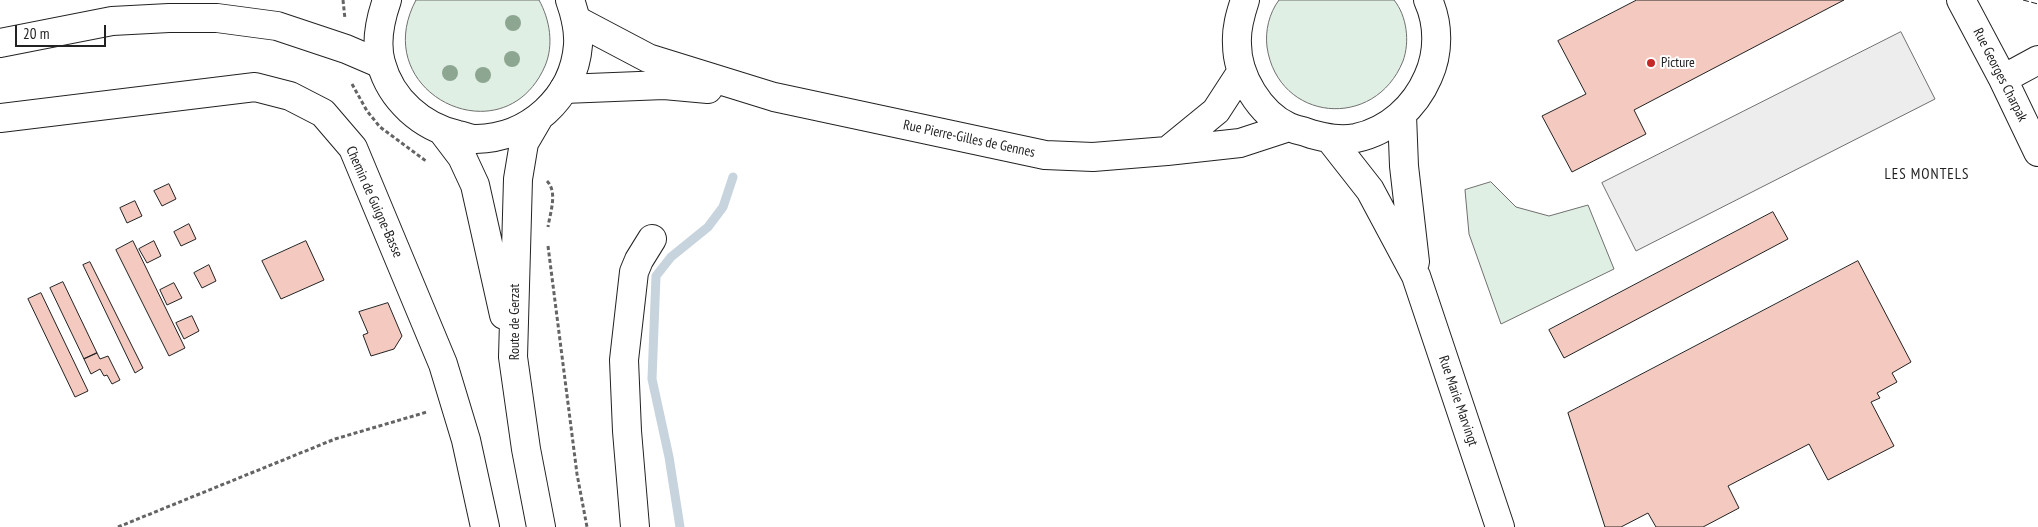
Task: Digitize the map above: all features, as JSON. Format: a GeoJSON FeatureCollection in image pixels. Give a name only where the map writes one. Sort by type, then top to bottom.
{"type":"FeatureCollection","features":[{"type":"Feature","properties":{"kind":"main road"},"geometry":{"type":"LineString","coordinates":[[1245,0],[1238,20],[1237,46],[1242,71],[1252,93],[1268,112],[1289,127],[1330,139],[1356,138],[1380,130],[1402,115],[1421,93],[1433,67],[1437,38],[1433,3]]}},
{"type":"Feature","properties":{"kind":"main road","name":"Rue Georges Charpak"},"geometry":{"type":"LineString","coordinates":[[1961,0],[2003,79],[2038,152]]}},
{"type":"Feature","properties":{"kind":"main road"},"geometry":{"type":"LineString","coordinates":[[379,7],[378,42],[381,64],[394,92],[415,116],[443,132],[475,139],[508,134],[538,119],[552,106],[564,89],[574,68],[578,44],[573,10]]}},
{"type":"Feature","properties":{"kind":"main road","name":"Rue Pierre-Gilles de Gennes"},"geometry":{"type":"LineString","coordinates":[[573,10],[648,58],[774,97],[1045,155],[1093,157],[1167,151],[1240,142],[1289,127]]}},
{"type":"Feature","properties":{"kind":"main road"},"geometry":{"type":"LineString","coordinates":[[0,43],[112,21],[217,18],[277,26],[346,49],[381,64]]}},
{"type":"Feature","properties":{"kind":"main road"},"geometry":{"type":"LineString","coordinates":[[2003,79],[2038,60]]}},
{"type":"Feature","properties":{"kind":"main road"},"geometry":{"type":"LineString","coordinates":[[1167,151],[1216,111],[1242,71]]}},
{"type":"Feature","properties":{"kind":"main road","name":"Rue Pierre-Gilles de Gennes"},"geometry":{"type":"LineString","coordinates":[[564,89],[664,85],[774,97]]}},
{"type":"Feature","properties":{"kind":"main road","name":"Chemin de Guigne-Basse"},"geometry":{"type":"LineString","coordinates":[[0,118],[255,87],[290,96],[323,113],[353,148],[443,364],[455,400],[485,527]]}},
{"type":"Feature","properties":{"kind":"main road"},"geometry":{"type":"LineString","coordinates":[[1402,115],[1404,166],[1416,276]]}},
{"type":"Feature","properties":{"kind":"main road","name":"Route de Gerzat"},"geometry":{"type":"LineString","coordinates":[[538,119],[524,143],[518,179],[513,358],[526,449],[541,527]]}},
{"type":"Feature","properties":{"kind":"main road"},"geometry":{"type":"LineString","coordinates":[[443,132],[462,157],[475,185],[513,358]]}},
{"type":"Feature","properties":{"kind":"main road"},"geometry":{"type":"LineString","coordinates":[[1330,139],[1370,190],[1416,276]]}},
{"type":"Feature","properties":{"kind":"main road"},"geometry":{"type":"LineString","coordinates":[[635,527],[627,431],[624,360],[634,272],[652,239]]}},
{"type":"Feature","properties":{"kind":"main road","name":"Rue Marie Marvingt"},"geometry":{"type":"LineString","coordinates":[[1416,276],[1500,527]]}},
{"type":"Feature","properties":{"kind":"path"},"geometry":{"type":"LineString","coordinates":[[518,179],[546,181],[552,186],[553,194],[548,229]]}},
{"type":"Feature","properties":{"kind":"path"},"geometry":{"type":"LineString","coordinates":[[547,238],[577,474],[587,527]]}},
{"type":"Feature","properties":{"kind":"path"},"geometry":{"type":"LineString","coordinates":[[118,527],[335,438],[418,416],[455,400]]}},
{"type":"Feature","properties":{"kind":"green space"},"geometry":{"type":"Polygon","coordinates":[[[416,0],[539,0],[546,16],[550,33],[548,58],[545,66],[526,94],[501,108],[473,111],[446,103],[424,87],[409,63],[406,33],[416,0]]]}},
{"type":"Feature","properties":{"kind":"green space"},"geometry":{"type":"Polygon","coordinates":[[[1279,0],[1394,0],[1402,14],[1407,38],[1403,61],[1390,84],[1371,99],[1351,107],[1329,108],[1307,103],[1289,91],[1275,72],[1267,47],[1268,22],[1279,0]]]}},
{"type":"Feature","properties":{"kind":"green space"},"geometry":{"type":"Polygon","coordinates":[[[1491,182],[1516,207],[1549,216],[1588,205],[1614,269],[1501,324],[1469,234],[1465,190],[1491,182]]]}},
{"type":"Feature","properties":{"kind":"shaded area"},"geometry":{"type":"Polygon","coordinates":[[[1901,32],[1935,99],[1636,251],[1602,183],[1901,32]]]}},
{"type":"Feature","properties":{"kind":"building"},"geometry":{"type":"Polygon","coordinates":[[[1637,0],[1844,0],[1634,110],[1646,134],[1572,172],[1542,116],[1586,94],[1558,41],[1637,0]]]}},
{"type":"Feature","properties":{"kind":"building"},"geometry":{"type":"Polygon","coordinates":[[[169,184],[176,199],[162,206],[154,191],[169,184]]]}},
{"type":"Feature","properties":{"kind":"building"},"geometry":{"type":"Polygon","coordinates":[[[135,201],[142,216],[127,223],[120,208],[135,201]]]}},
{"type":"Feature","properties":{"kind":"building"},"geometry":{"type":"Polygon","coordinates":[[[1773,212],[1788,239],[1564,358],[1549,330],[1773,212]]]}},
{"type":"Feature","properties":{"kind":"building"},"geometry":{"type":"Polygon","coordinates":[[[189,224],[196,239],[181,246],[174,232],[189,224]]]}},
{"type":"Feature","properties":{"kind":"building"},"geometry":{"type":"Polygon","coordinates":[[[133,241],[185,348],[169,356],[116,250],[133,241]]]}},
{"type":"Feature","properties":{"kind":"building"},"geometry":{"type":"Polygon","coordinates":[[[154,241],[161,256],[147,263],[139,249],[154,241]]]}},
{"type":"Feature","properties":{"kind":"building"},"geometry":{"type":"Polygon","coordinates":[[[306,241],[324,280],[281,299],[262,261],[306,241]]]}},
{"type":"Feature","properties":{"kind":"building"},"geometry":{"type":"Polygon","coordinates":[[[1858,261],[1911,362],[1892,373],[1897,382],[1877,393],[1880,398],[1871,402],[1894,446],[1828,480],[1809,444],[1728,486],[1739,508],[1703,527],[1656,527],[1648,513],[1621,527],[1605,527],[1568,413],[1858,261]]]}},
{"type":"Feature","properties":{"kind":"building"},"geometry":{"type":"Polygon","coordinates":[[[90,262],[143,368],[135,373],[83,265],[90,262]]]}},
{"type":"Feature","properties":{"kind":"building"},"geometry":{"type":"Polygon","coordinates":[[[209,265],[216,281],[202,288],[194,273],[209,265]]]}},
{"type":"Feature","properties":{"kind":"building"},"geometry":{"type":"Polygon","coordinates":[[[63,282],[97,353],[84,359],[50,288],[63,282]]]}},
{"type":"Feature","properties":{"kind":"building"},"geometry":{"type":"Polygon","coordinates":[[[174,283],[182,298],[167,305],[160,290],[174,283]]]}},
{"type":"Feature","properties":{"kind":"building"},"geometry":{"type":"Polygon","coordinates":[[[41,293],[88,391],[75,397],[28,299],[41,293]]]}},
{"type":"Feature","properties":{"kind":"building"},"geometry":{"type":"Polygon","coordinates":[[[388,303],[402,336],[394,349],[371,356],[363,335],[368,333],[359,312],[388,303]]]}},
{"type":"Feature","properties":{"kind":"building"},"geometry":{"type":"Polygon","coordinates":[[[192,316],[199,331],[184,339],[176,323],[192,316]]]}},
{"type":"Feature","properties":{"kind":"building"},"geometry":{"type":"Polygon","coordinates":[[[97,353],[100,359],[108,356],[120,380],[112,384],[107,375],[104,376],[100,369],[91,374],[84,359],[97,353]]]}},
{"type":"Feature","properties":{"kind":"waterway"},"geometry":{"type":"LineString","coordinates":[[680,527],[669,457],[652,379],[656,276],[671,257],[708,227],[723,207],[733,177]]}},
{"type":"Feature","properties":{"kind":"fence"},"geometry":{"type":"LineString","coordinates":[[2023,0],[2038,4]]}},
{"type":"Feature","properties":{"kind":"place","name":"Picture"},"geometry":{"type":"Point","coordinates":[1651,63]}},
{"type":"Feature","properties":{"kind":"district","name":"LES MONTELS"},"geometry":{"type":"Point","coordinates":[1927,175]}}]}
